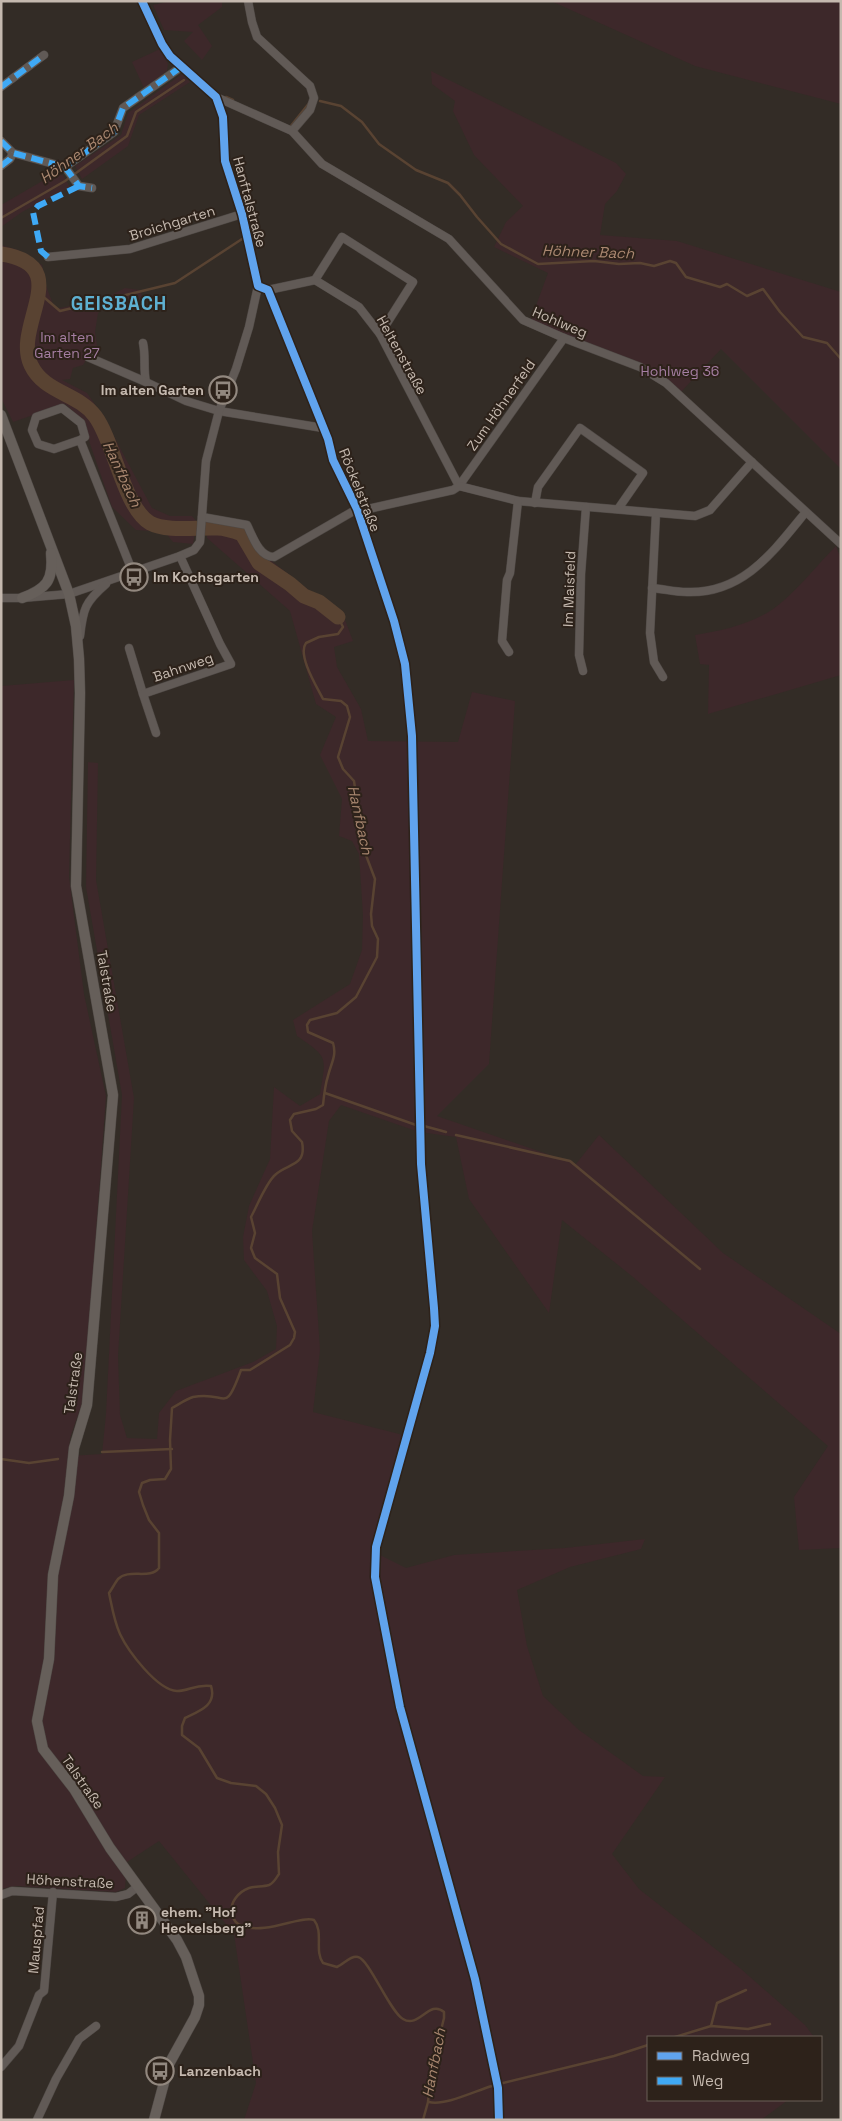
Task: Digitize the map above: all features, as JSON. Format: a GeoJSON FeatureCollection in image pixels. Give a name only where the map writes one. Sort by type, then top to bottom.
{"type":"FeatureCollection","features":[{"type":"Feature","properties":{"kind":"main road"},"geometry":{"type":"LineString","coordinates":[[1,415],[49,540],[52,562],[48,580],[40,591],[22,598]]}},
{"type":"Feature","properties":{"kind":"main road","name":"Talstraße"},"geometry":{"type":"LineString","coordinates":[[49,540],[69,594],[76,626],[80,693],[76,886],[113,1095],[87,1405],[74,1448],[69,1496],[53,1574],[49,1658],[37,1721],[43,1749],[74,1790],[137,1887],[177,1940],[186,1957],[199,1996],[195,2018],[169,2064],[154,2120]]}},
{"type":"Feature","properties":{"kind":"street"},"geometry":{"type":"LineString","coordinates":[[248,1],[257,37],[310,86],[314,98],[310,110],[292,131]]}},
{"type":"Feature","properties":{"kind":"street"},"geometry":{"type":"LineString","coordinates":[[143,2],[162,44],[181,67],[216,97]]}},
{"type":"Feature","properties":{"kind":"street"},"geometry":{"type":"LineString","coordinates":[[1,87],[44,55]]}},
{"type":"Feature","properties":{"kind":"street"},"geometry":{"type":"LineString","coordinates":[[67,170],[114,132],[123,108],[181,67]]}},
{"type":"Feature","properties":{"kind":"street","name":"Hohlweg"},"geometry":{"type":"LineString","coordinates":[[216,97],[292,131],[322,164],[449,239],[523,320],[653,374],[675,390],[841,544]]}},
{"type":"Feature","properties":{"kind":"street","name":"Hanftalstraße"},"geometry":{"type":"LineString","coordinates":[[1,598],[69,594],[180,556],[194,550],[200,542],[206,461],[219,410],[236,369],[249,327],[258,286],[242,214],[225,162],[223,117],[216,97]]}},
{"type":"Feature","properties":{"kind":"street"},"geometry":{"type":"LineString","coordinates":[[1,141],[14,153],[67,170],[79,186],[92,188]]}},
{"type":"Feature","properties":{"kind":"street"},"geometry":{"type":"LineString","coordinates":[[1,166],[14,153]]}},
{"type":"Feature","properties":{"kind":"street","name":"Broichgarten"},"geometry":{"type":"LineString","coordinates":[[48,257],[130,249],[242,214]]}},
{"type":"Feature","properties":{"kind":"street"},"geometry":{"type":"LineString","coordinates":[[258,286],[268,290],[315,280],[342,237],[413,282],[380,334]]}},
{"type":"Feature","properties":{"kind":"street","name":"Heltenstraße"},"geometry":{"type":"LineString","coordinates":[[315,280],[360,307],[380,334],[459,486]]}},
{"type":"Feature","properties":{"kind":"street","name":"Röckelstraße"},"geometry":{"type":"LineString","coordinates":[[268,290],[323,428],[333,460],[357,509],[394,621],[405,664],[412,736]]}},
{"type":"Feature","properties":{"kind":"street","name":"Zum Höhnerfeld"},"geometry":{"type":"LineString","coordinates":[[459,486],[564,338]]}},
{"type":"Feature","properties":{"kind":"street"},"geometry":{"type":"LineString","coordinates":[[142,343],[145,352],[144,372],[146,382]]}},
{"type":"Feature","properties":{"kind":"street"},"geometry":{"type":"LineString","coordinates":[[88,357],[186,401],[219,410],[323,428]]}},
{"type":"Feature","properties":{"kind":"street"},"geometry":{"type":"LineString","coordinates":[[62,408],[81,423],[85,437],[80,440],[54,449],[38,444],[32,430],[36,417],[62,408]]}},
{"type":"Feature","properties":{"kind":"street"},"geometry":{"type":"LineString","coordinates":[[536,502],[538,486],[580,428],[642,473],[618,509]]}},
{"type":"Feature","properties":{"kind":"street"},"geometry":{"type":"LineString","coordinates":[[80,440],[133,573]]}},
{"type":"Feature","properties":{"kind":"street"},"geometry":{"type":"LineString","coordinates":[[357,509],[368,509],[453,490],[459,486],[518,501],[695,516],[710,510],[752,462]]}},
{"type":"Feature","properties":{"kind":"street"},"geometry":{"type":"LineString","coordinates":[[509,652],[502,641],[506,580],[510,573],[518,501]]}},
{"type":"Feature","properties":{"kind":"street","name":"Im Maisfeld"},"geometry":{"type":"LineString","coordinates":[[583,671],[579,655],[581,574],[586,507]]}},
{"type":"Feature","properties":{"kind":"street","name":"Röckelstraße"},"geometry":{"type":"LineString","coordinates":[[202,520],[247,525],[262,554],[274,557],[357,509]]}},
{"type":"Feature","properties":{"kind":"street"},"geometry":{"type":"LineString","coordinates":[[656,513],[650,633],[654,662],[663,676]]}},
{"type":"Feature","properties":{"kind":"street"},"geometry":{"type":"LineString","coordinates":[[652,588],[687,592],[713,590],[734,583],[764,562],[806,513]]}},
{"type":"Feature","properties":{"kind":"street","name":"Bahnweg"},"geometry":{"type":"LineString","coordinates":[[143,694],[231,664],[180,556]]}},
{"type":"Feature","properties":{"kind":"street","name":"Hanftalstraße"},"geometry":{"type":"LineString","coordinates":[[79,658],[85,607],[90,598],[109,581]]}},
{"type":"Feature","properties":{"kind":"street","name":"Bahnweg"},"geometry":{"type":"LineString","coordinates":[[129,648],[156,733]]}},
{"type":"Feature","properties":{"kind":"street","name":"Höhenstraße"},"geometry":{"type":"LineString","coordinates":[[1,1895],[12,1891],[116,1897],[128,1894],[137,1887]]}},
{"type":"Feature","properties":{"kind":"street","name":"Mauspfad"},"geometry":{"type":"LineString","coordinates":[[1,2067],[19,2046],[39,1995],[44,1991],[53,1892]]}},
{"type":"Feature","properties":{"kind":"street"},"geometry":{"type":"LineString","coordinates":[[37,2120],[56,2079],[79,2039],[96,2026]]}},
{"type":"Feature","properties":{"kind":"green space"},"geometry":{"type":"Polygon","coordinates":[[[171,1],[222,1],[222,7],[198,25],[212,46],[202,60],[184,41],[193,32],[164,30],[153,5],[171,1]]]}},
{"type":"Feature","properties":{"kind":"green space"},"geometry":{"type":"Polygon","coordinates":[[[551,1],[841,1],[841,104],[695,66],[551,1]]]}},
{"type":"Feature","properties":{"kind":"green space"},"geometry":{"type":"Polygon","coordinates":[[[160,49],[168,64],[167,71],[144,88],[132,62],[160,49]]]}},
{"type":"Feature","properties":{"kind":"green space","name":"Hohlweg 36"},"geometry":{"type":"Polygon","coordinates":[[[431,71],[616,163],[626,174],[617,191],[605,204],[600,235],[677,241],[841,292],[841,469],[721,349],[681,392],[667,380],[530,322],[548,273],[494,247],[506,222],[523,206],[474,155],[453,111],[455,101],[432,84],[431,71]]]}},
{"type":"Feature","properties":{"kind":"green space"},"geometry":{"type":"Polygon","coordinates":[[[182,74],[190,82],[139,115],[128,146],[82,179],[75,166],[121,135],[128,113],[182,74]]]}},
{"type":"Feature","properties":{"kind":"green space"},"geometry":{"type":"Polygon","coordinates":[[[63,175],[70,187],[22,212],[1,227],[1,205],[51,176],[63,175]]]}},
{"type":"Feature","properties":{"kind":"green space","name":"Im alten Garten 27"},"geometry":{"type":"Polygon","coordinates":[[[1,245],[18,250],[42,265],[46,286],[55,309],[101,300],[125,288],[140,290],[143,299],[116,299],[98,313],[95,332],[99,359],[88,357],[83,365],[73,368],[70,379],[62,380],[87,393],[103,416],[152,508],[170,516],[192,516],[197,522],[193,544],[173,542],[165,532],[136,530],[112,507],[90,444],[86,424],[65,404],[13,422],[1,398],[1,245]]]}},
{"type":"Feature","properties":{"kind":"green space"},"geometry":{"type":"Polygon","coordinates":[[[207,525],[238,528],[259,551],[311,592],[342,612],[353,641],[334,647],[337,667],[361,709],[368,741],[458,742],[472,692],[515,701],[489,1064],[437,1116],[576,1164],[599,1135],[723,1253],[841,1334],[841,1548],[799,1550],[794,1497],[828,1446],[633,1277],[562,1220],[549,1313],[469,1199],[456,1137],[419,1132],[341,1105],[329,1121],[312,1231],[320,1350],[313,1412],[407,1436],[378,1554],[406,1568],[454,1555],[565,1548],[645,1539],[641,1549],[570,1567],[517,1590],[527,1646],[543,1696],[579,1730],[643,1776],[665,1777],[612,1854],[639,1889],[741,1969],[805,2025],[813,2036],[647,2036],[647,2101],[787,2101],[761,2120],[244,2120],[256,2083],[234,1934],[159,1841],[127,1862],[125,1888],[116,1892],[17,1886],[1,1889],[1,686],[74,680],[69,877],[84,994],[106,1096],[84,1398],[70,1438],[69,1456],[102,1454],[106,1414],[122,1095],[86,887],[88,762],[98,763],[96,880],[134,1098],[118,1356],[120,1415],[127,1438],[157,1439],[159,1413],[176,1391],[253,1362],[276,1349],[277,1326],[267,1291],[244,1260],[243,1237],[249,1206],[270,1159],[274,1087],[300,1106],[320,1094],[324,1065],[323,1059],[315,1049],[297,1036],[293,1020],[350,984],[362,950],[363,915],[359,854],[352,841],[339,836],[342,799],[320,755],[336,717],[316,704],[290,611],[207,538],[207,525]]]}},
{"type":"Feature","properties":{"kind":"green space"},"geometry":{"type":"Polygon","coordinates":[[[836,546],[841,559],[841,675],[708,714],[709,665],[700,664],[695,635],[741,624],[773,609],[796,589],[836,546]]]}},
{"type":"Feature","properties":{"kind":"waterway","name":"Höhner Bach"},"geometry":{"type":"LineString","coordinates":[[1,218],[65,181],[127,136],[136,112],[184,80]]}},
{"type":"Feature","properties":{"kind":"waterway","name":"Höhner Bach"},"geometry":{"type":"LineString","coordinates":[[226,97],[233,100]]}},
{"type":"Feature","properties":{"kind":"waterway","name":"Höhner Bach"},"geometry":{"type":"LineString","coordinates":[[320,101],[341,106],[362,122],[379,144],[416,170],[448,183],[501,244],[538,264],[594,261],[619,264],[640,263],[654,266],[670,261],[676,263],[686,277],[720,287],[727,284],[747,296],[763,289],[780,312],[803,337],[827,343],[841,359]]}},
{"type":"Feature","properties":{"kind":"waterway","name":"Höhner Bach"},"geometry":{"type":"LineString","coordinates":[[290,127],[310,102]]}},
{"type":"Feature","properties":{"kind":"waterway","name":"Höhner Bach"},"geometry":{"type":"LineString","coordinates":[[39,293],[60,311],[175,283],[242,239]]}},
{"type":"Feature","properties":{"kind":"waterway","name":"Hanfbach"},"geometry":{"type":"LineString","coordinates":[[1,254],[23,260],[35,270],[39,283],[27,349],[31,365],[44,382],[80,402],[95,416],[108,441],[126,489],[141,515],[157,526],[182,529],[220,528],[242,534],[259,563],[304,596],[319,602],[338,617]]}},
{"type":"Feature","properties":{"kind":"waterway","name":"Hanfbach"},"geometry":{"type":"LineString","coordinates":[[338,617],[343,627],[338,634],[319,637],[306,643],[304,655],[309,671],[323,699],[341,701],[347,706],[350,717],[338,757],[343,769],[354,781],[364,850],[375,879],[371,914],[372,926],[378,939],[377,957],[356,997],[337,1013],[310,1020],[307,1025],[308,1032],[333,1043],[334,1056],[326,1083],[323,1105],[316,1109],[294,1114],[290,1120],[292,1131],[302,1142],[302,1156],[295,1163],[275,1175],[265,1189],[251,1217],[255,1233],[251,1248],[255,1258],[277,1274],[280,1298],[295,1332],[294,1338],[290,1345],[250,1370],[241,1370],[231,1393],[227,1397],[193,1397],[172,1408],[171,1469],[165,1479],[150,1480],[142,1483],[139,1492],[149,1520],[159,1533],[159,1568],[150,1573],[123,1576],[118,1579],[109,1593],[120,1634],[129,1650],[152,1677],[169,1689],[177,1691],[211,1686],[212,1698],[201,1710],[185,1718],[182,1726],[182,1735],[199,1748],[217,1778],[231,1783],[256,1786],[266,1794],[275,1808],[282,1825],[278,1852],[279,1874],[271,1884],[249,1888],[235,1898],[231,1911],[235,1922],[242,1926],[262,1928],[301,1920],[314,1920],[317,1925],[319,1953],[323,1963],[337,1967],[353,1957],[363,1960],[392,2007],[403,2019],[414,2020],[434,2009],[444,2012],[423,2120]]}},
{"type":"Feature","properties":{"kind":"waterway"},"geometry":{"type":"LineString","coordinates":[[325,1093],[416,1125]]}},
{"type":"Feature","properties":{"kind":"waterway"},"geometry":{"type":"LineString","coordinates":[[424,1126],[446,1132]]}},
{"type":"Feature","properties":{"kind":"waterway"},"geometry":{"type":"LineString","coordinates":[[456,1135],[570,1161],[700,1269]]}},
{"type":"Feature","properties":{"kind":"waterway"},"geometry":{"type":"LineString","coordinates":[[102,1452],[172,1449]]}},
{"type":"Feature","properties":{"kind":"waterway"},"geometry":{"type":"LineString","coordinates":[[1,1459],[29,1463],[58,1459]]}},
{"type":"Feature","properties":{"kind":"waterway"},"geometry":{"type":"LineString","coordinates":[[711,2026],[717,2003],[746,1990]]}},
{"type":"Feature","properties":{"kind":"waterway"},"geometry":{"type":"LineString","coordinates":[[678,2036],[711,2026],[748,2029],[770,2024]]}},
{"type":"Feature","properties":{"kind":"waterway"},"geometry":{"type":"LineString","coordinates":[[503,2083],[614,2056],[647,2045]]}},
{"type":"Feature","properties":{"kind":"waterway"},"geometry":{"type":"LineString","coordinates":[[429,2102],[436,2103],[451,2100],[492,2086]]}},
{"type":"Feature","properties":{"kind":"marked path"},"geometry":{"type":"LineString","coordinates":[[1,87],[44,55]]}},
{"type":"Feature","properties":{"kind":"marked path"},"geometry":{"type":"LineString","coordinates":[[1,141],[13,153],[65,167],[114,132],[123,108],[181,67]]}},
{"type":"Feature","properties":{"kind":"marked path"},"geometry":{"type":"LineString","coordinates":[[1,166],[10,159],[13,153]]}},
{"type":"Feature","properties":{"kind":"marked path"},"geometry":{"type":"LineString","coordinates":[[65,167],[79,186],[92,188]]}},
{"type":"Feature","properties":{"kind":"marked path"},"geometry":{"type":"LineString","coordinates":[[48,257],[41,251],[33,212],[38,206],[79,186]]}},
{"type":"Feature","properties":{"kind":"cycle path"},"geometry":{"type":"LineString","coordinates":[[142,1],[162,44],[170,56],[216,97],[223,117],[225,161],[242,214],[258,286],[268,290],[328,439],[333,460],[357,509],[394,621],[405,664],[412,736],[421,1164],[435,1326],[430,1353],[376,1547],[375,1577],[400,1707],[475,1979],[498,2088],[499,2120]]}},
{"type":"Feature","properties":{"kind":"place","name":"Im alten Garten"},"geometry":{"type":"Point","coordinates":[223,390]}},
{"type":"Feature","properties":{"kind":"place","name":"Im Kochsgarten"},"geometry":{"type":"Point","coordinates":[134,577]}},
{"type":"Feature","properties":{"kind":"place","name":"ehem. \"Hof Heckelsberg\""},"geometry":{"type":"Point","coordinates":[142,1920]}},
{"type":"Feature","properties":{"kind":"place","name":"Lanzenbach"},"geometry":{"type":"Point","coordinates":[160,2071]}},
{"type":"Feature","properties":{"kind":"district","name":"GEISBACH"},"geometry":{"type":"Point","coordinates":[119,303]}}]}
